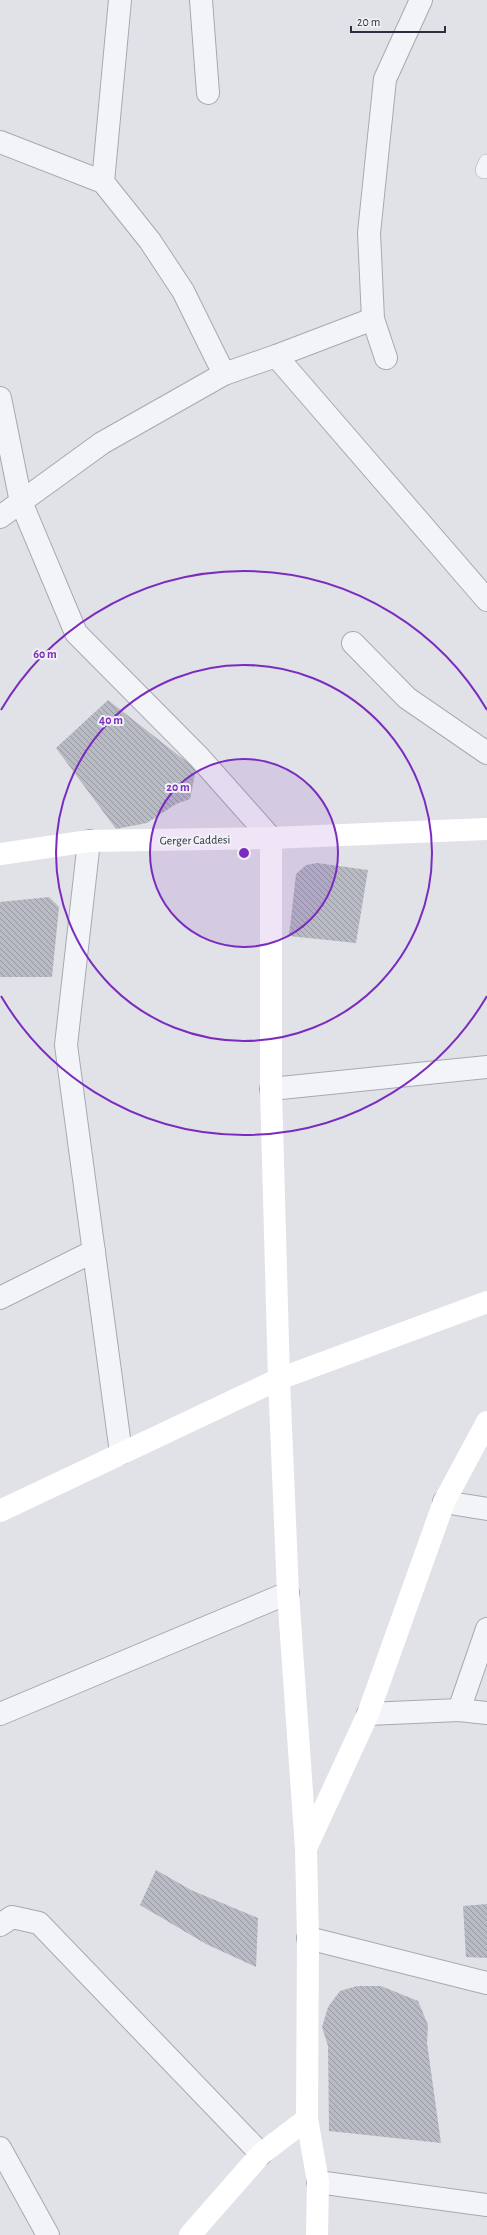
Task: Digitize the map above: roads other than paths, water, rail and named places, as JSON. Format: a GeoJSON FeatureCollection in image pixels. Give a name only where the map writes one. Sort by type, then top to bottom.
{"type":"FeatureCollection","features":[{"type":"Feature","properties":{"kind":"street"},"geometry":{"type":"LineString","coordinates":[[103,182],[120,0]]}},
{"type":"Feature","properties":{"kind":"street"},"geometry":{"type":"LineString","coordinates":[[201,0],[208,93]]}},
{"type":"Feature","properties":{"kind":"street"},"geometry":{"type":"LineString","coordinates":[[386,358],[373,319],[370,233],[385,79],[421,0]]}},
{"type":"Feature","properties":{"kind":"street"},"geometry":{"type":"LineString","coordinates":[[0,142],[103,182],[150,242],[183,291],[224,374]]}},
{"type":"Feature","properties":{"kind":"street"},"geometry":{"type":"LineString","coordinates":[[0,517],[102,443],[224,374],[373,319]]}},
{"type":"Feature","properties":{"kind":"street"},"geometry":{"type":"LineString","coordinates":[[276,356],[487,600]]}},
{"type":"Feature","properties":{"kind":"street"},"geometry":{"type":"LineString","coordinates":[[0,398],[21,502],[76,633],[199,757],[271,838],[271,1089],[279,1379],[288,1593],[306,1849],[308,1938],[307,2119],[318,2182],[317,2235]]}},
{"type":"Feature","properties":{"kind":"street"},"geometry":{"type":"LineString","coordinates":[[353,642],[407,698],[487,753]]}},
{"type":"Feature","properties":{"kind":"street","name":"Gerger Caddesi"},"geometry":{"type":"LineString","coordinates":[[0,854],[90,841],[271,838],[487,829]]}},
{"type":"Feature","properties":{"kind":"street"},"geometry":{"type":"LineString","coordinates":[[90,841],[66,1045],[121,1453]]}},
{"type":"Feature","properties":{"kind":"street"},"geometry":{"type":"LineString","coordinates":[[271,1089],[487,1067]]}},
{"type":"Feature","properties":{"kind":"street"},"geometry":{"type":"LineString","coordinates":[[0,1298],[94,1251]]}},
{"type":"Feature","properties":{"kind":"street"},"geometry":{"type":"LineString","coordinates":[[0,1511],[279,1379],[487,1302]]}},
{"type":"Feature","properties":{"kind":"street"},"geometry":{"type":"LineString","coordinates":[[306,1849],[368,1714],[444,1502],[487,1422]]}},
{"type":"Feature","properties":{"kind":"street"},"geometry":{"type":"LineString","coordinates":[[444,1502],[487,1509]]}},
{"type":"Feature","properties":{"kind":"street"},"geometry":{"type":"LineString","coordinates":[[0,1714],[288,1593]]}},
{"type":"Feature","properties":{"kind":"street"},"geometry":{"type":"LineString","coordinates":[[459,1710],[487,1629]]}},
{"type":"Feature","properties":{"kind":"street"},"geometry":{"type":"LineString","coordinates":[[368,1714],[459,1710],[487,1713]]}},
{"type":"Feature","properties":{"kind":"street"},"geometry":{"type":"LineString","coordinates":[[0,1925],[12,1917],[38,1923],[261,2154]]}},
{"type":"Feature","properties":{"kind":"street"},"geometry":{"type":"LineString","coordinates":[[308,1938],[487,1983]]}},
{"type":"Feature","properties":{"kind":"street"},"geometry":{"type":"LineString","coordinates":[[190,2235],[261,2154],[307,2119]]}},
{"type":"Feature","properties":{"kind":"street"},"geometry":{"type":"LineString","coordinates":[[0,2148],[48,2235]]}},
{"type":"Feature","properties":{"kind":"street"},"geometry":{"type":"LineString","coordinates":[[318,2182],[487,2205]]}}]}
